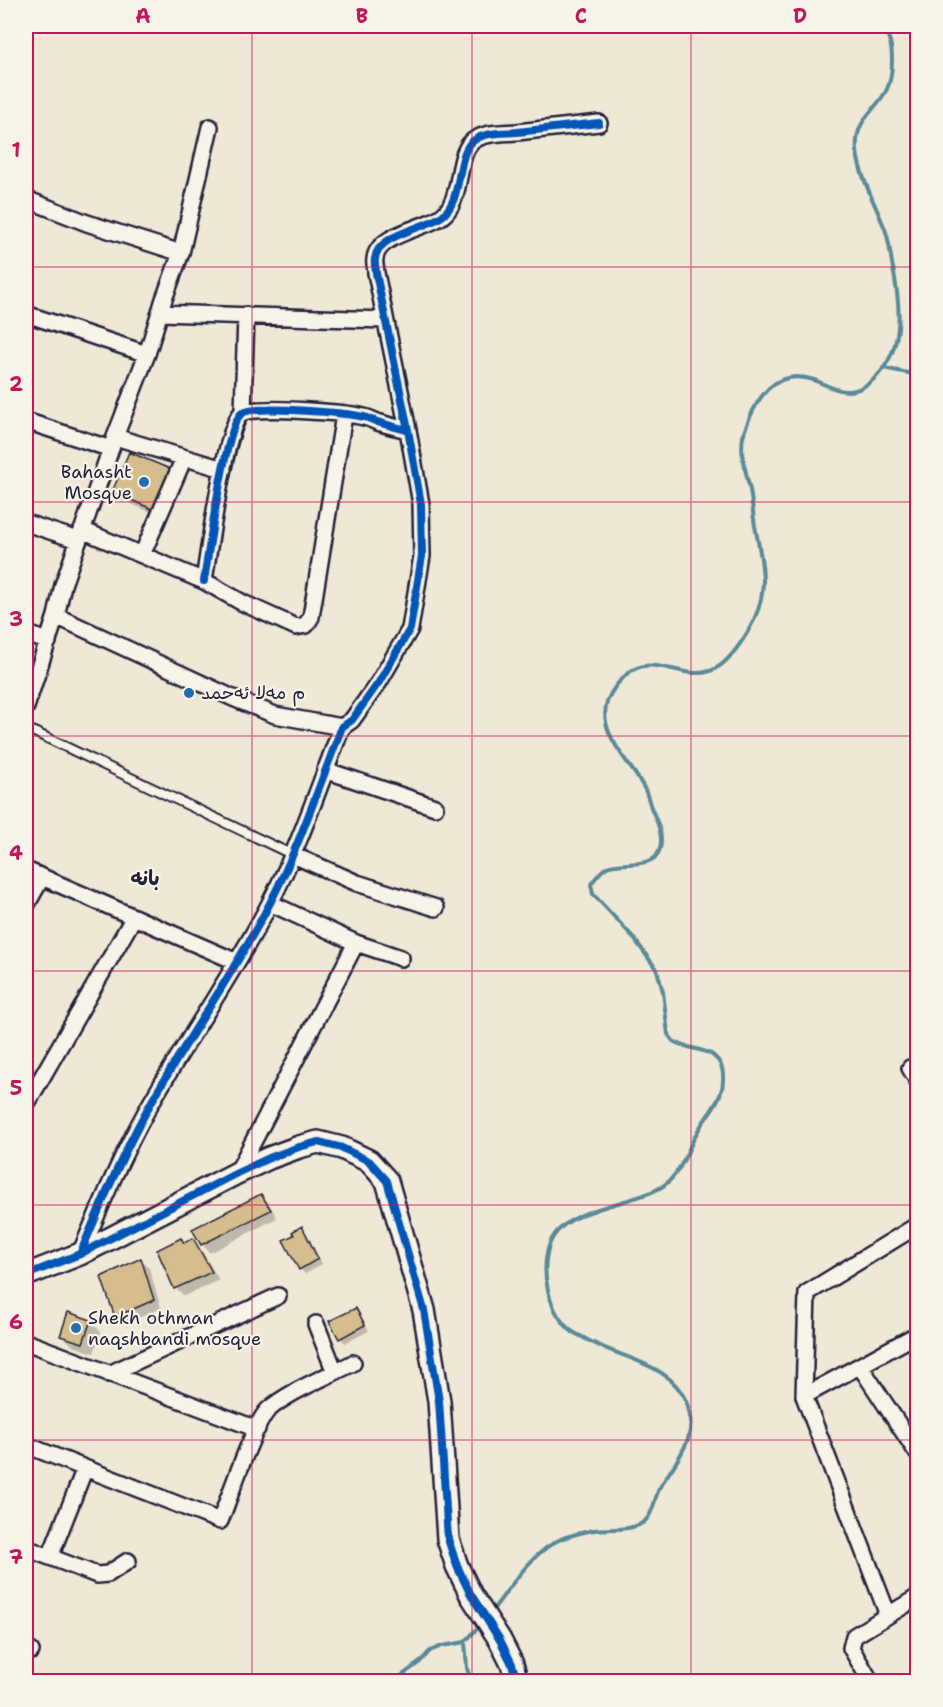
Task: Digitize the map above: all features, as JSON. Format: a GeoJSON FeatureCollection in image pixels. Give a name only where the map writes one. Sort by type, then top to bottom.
{"type":"FeatureCollection","features":[{"type":"Feature","properties":{"kind":"street"},"geometry":{"type":"LineString","coordinates":[[80,1254],[114,1174],[147,1110],[270,903],[293,855],[342,727],[352,720],[379,682],[410,629],[422,556],[421,504],[375,265],[379,248],[388,240],[442,216],[452,205],[467,149],[473,140],[501,133],[599,123]]}},
{"type":"Feature","properties":{"kind":"street"},"geometry":{"type":"LineString","coordinates":[[26,707],[80,535],[147,354],[181,253],[210,127]]}},
{"type":"Feature","properties":{"kind":"street"},"geometry":{"type":"LineString","coordinates":[[26,199],[87,223],[181,253]]}},
{"type":"Feature","properties":{"kind":"street"},"geometry":{"type":"LineString","coordinates":[[160,313],[385,320]]}},
{"type":"Feature","properties":{"kind":"street"},"geometry":{"type":"LineString","coordinates":[[26,314],[147,354]]}},
{"type":"Feature","properties":{"kind":"street"},"geometry":{"type":"LineString","coordinates":[[243,412],[246,315]]}},
{"type":"Feature","properties":{"kind":"street"},"geometry":{"type":"LineString","coordinates":[[204,581],[223,469],[233,428],[237,418],[243,412],[254,409],[274,409],[364,417],[408,430]]}},
{"type":"Feature","properties":{"kind":"street"},"geometry":{"type":"LineString","coordinates":[[26,523],[80,535],[142,555],[204,581],[243,603],[296,627],[306,625],[311,617],[344,415]]}},
{"type":"Feature","properties":{"kind":"street"},"geometry":{"type":"LineString","coordinates":[[26,421],[223,469]]}},
{"type":"Feature","properties":{"kind":"street"},"geometry":{"type":"LineString","coordinates":[[142,555],[184,458]]}},
{"type":"Feature","properties":{"kind":"street"},"geometry":{"type":"LineString","coordinates":[[56,616],[233,698],[275,715],[342,727]]}},
{"type":"Feature","properties":{"kind":"street"},"geometry":{"type":"LineString","coordinates":[[26,633],[48,642]]}},
{"type":"Feature","properties":{"kind":"street"},"geometry":{"type":"LineString","coordinates":[[325,770],[435,807]]}},
{"type":"Feature","properties":{"kind":"street"},"geometry":{"type":"LineString","coordinates":[[293,855],[357,883],[436,908]]}},
{"type":"Feature","properties":{"kind":"street"},"geometry":{"type":"LineString","coordinates":[[26,870],[237,962]]}},
{"type":"Feature","properties":{"kind":"street"},"geometry":{"type":"LineString","coordinates":[[26,906],[42,877]]}},
{"type":"Feature","properties":{"kind":"street"},"geometry":{"type":"LineString","coordinates":[[270,903],[356,943],[401,958]]}},
{"type":"Feature","properties":{"kind":"street"},"geometry":{"type":"LineString","coordinates":[[26,1105],[134,917]]}},
{"type":"Feature","properties":{"kind":"street"},"geometry":{"type":"LineString","coordinates":[[237,1173],[356,943]]}},
{"type":"Feature","properties":{"kind":"street"},"geometry":{"type":"LineString","coordinates":[[26,1275],[80,1254],[269,1158],[318,1142],[342,1148],[369,1161],[387,1181],[424,1310],[439,1401],[448,1539],[457,1566],[471,1595],[500,1640],[512,1664],[517,1682]]}},
{"type":"Feature","properties":{"kind":"street"},"geometry":{"type":"LineString","coordinates":[[888,1615],[804,1396],[807,1293],[918,1225]]}},
{"type":"Feature","properties":{"kind":"street"},"geometry":{"type":"LineString","coordinates":[[109,1374],[278,1296]]}},
{"type":"Feature","properties":{"kind":"street"},"geometry":{"type":"LineString","coordinates":[[316,1324],[335,1372]]}},
{"type":"Feature","properties":{"kind":"street"},"geometry":{"type":"LineString","coordinates":[[804,1396],[918,1334]]}},
{"type":"Feature","properties":{"kind":"street"},"geometry":{"type":"LineString","coordinates":[[28,1340],[109,1374],[257,1429]]}},
{"type":"Feature","properties":{"kind":"street"},"geometry":{"type":"LineString","coordinates":[[26,1445],[220,1521],[266,1412],[283,1400],[353,1363]]}},
{"type":"Feature","properties":{"kind":"street"},"geometry":{"type":"LineString","coordinates":[[860,1366],[918,1454]]}},
{"type":"Feature","properties":{"kind":"street"},"geometry":{"type":"LineString","coordinates":[[50,1557],[85,1468]]}},
{"type":"Feature","properties":{"kind":"street"},"geometry":{"type":"LineString","coordinates":[[26,1548],[97,1575],[108,1575],[128,1561]]}},
{"type":"Feature","properties":{"kind":"street"},"geometry":{"type":"LineString","coordinates":[[871,1682],[851,1648],[851,1641],[854,1636],[918,1597]]}},
{"type":"Feature","properties":{"kind":"lane"},"geometry":{"type":"LineString","coordinates":[[26,728],[293,855]]}},
{"type":"Feature","properties":{"kind":"building","name":"Bahasht Mosque"},"geometry":{"type":"Polygon","coordinates":[[[129,452],[175,471],[159,512],[112,492],[129,452]]]}},
{"type":"Feature","properties":{"kind":"building"},"geometry":{"type":"Polygon","coordinates":[[[261,1194],[271,1210],[201,1245],[192,1229],[261,1194]]]}},
{"type":"Feature","properties":{"kind":"building"},"geometry":{"type":"Polygon","coordinates":[[[302,1226],[318,1259],[299,1270],[283,1240],[294,1235],[292,1232],[302,1226]]]}},
{"type":"Feature","properties":{"kind":"building"},"geometry":{"type":"Polygon","coordinates":[[[181,1238],[184,1243],[193,1238],[212,1272],[174,1289],[157,1250],[181,1238]]]}},
{"type":"Feature","properties":{"kind":"building"},"geometry":{"type":"Polygon","coordinates":[[[141,1258],[154,1300],[115,1317],[101,1277],[141,1258]]]}},
{"type":"Feature","properties":{"kind":"building"},"geometry":{"type":"Polygon","coordinates":[[[356,1308],[365,1325],[339,1339],[329,1321],[356,1308]]]}},
{"type":"Feature","properties":{"kind":"building","name":"Shekh othman naqshbandi mosque"},"geometry":{"type":"Polygon","coordinates":[[[68,1312],[91,1320],[83,1343],[60,1336],[68,1312]]]}},
{"type":"Feature","properties":{"kind":"waterway"},"geometry":{"type":"LineString","coordinates":[[491,1612],[523,1570],[552,1544],[563,1538],[594,1530],[628,1528],[646,1520],[658,1491],[685,1446],[689,1434],[687,1404],[680,1390],[670,1379],[643,1363],[598,1345],[571,1330],[554,1309],[546,1279],[548,1248],[553,1237],[562,1227],[589,1212],[651,1192],[670,1180],[716,1103],[723,1083],[722,1068],[715,1057],[673,1041],[668,1034],[663,992],[657,970],[633,937],[593,894],[591,884],[607,867],[648,862],[657,855],[661,844],[659,826],[645,791],[610,735],[605,711],[608,699],[616,686],[636,668],[656,666],[699,673],[710,671],[721,665],[736,649],[755,619],[760,606],[763,581],[742,443],[751,415],[763,395],[779,381],[801,377],[834,389],[853,391],[869,383],[878,375],[885,366],[896,342],[898,303],[888,241],[864,180],[857,151],[857,140],[862,123],[887,89],[891,76],[892,60],[888,37],[885,32],[875,26]]}},
{"type":"Feature","properties":{"kind":"waterway"},"geometry":{"type":"LineString","coordinates":[[883,368],[918,375]]}},
{"type":"Feature","properties":{"kind":"waterway"},"geometry":{"type":"LineString","coordinates":[[393,1682],[420,1662],[430,1651],[442,1646],[465,1642],[482,1623]]}},
{"type":"Feature","properties":{"kind":"waterway"},"geometry":{"type":"LineString","coordinates":[[465,1642],[467,1668],[471,1682]]}},
{"type":"Feature","properties":{"kind":"cycle path"},"geometry":{"type":"LineString","coordinates":[[204,581],[224,464],[236,422],[242,413],[263,410],[301,410],[366,418],[408,430],[375,261],[378,251],[384,244],[403,233],[434,221],[449,208],[469,145],[476,139],[496,133],[599,123]]}},
{"type":"Feature","properties":{"kind":"cycle path"},"geometry":{"type":"LineString","coordinates":[[80,1254],[120,1163],[147,1110],[241,956],[270,903],[299,838],[342,727],[352,720],[379,682],[410,629],[422,556],[421,504],[408,430]]}},
{"type":"Feature","properties":{"kind":"cycle path"},"geometry":{"type":"LineString","coordinates":[[26,1275],[80,1254],[237,1173],[299,1147],[318,1142],[342,1148],[369,1161],[387,1181],[424,1310],[439,1401],[448,1539],[457,1566],[471,1595],[500,1640],[512,1664],[517,1682]]}},
{"type":"Feature","properties":{"kind":"place","name":"Bahasht Mosque"},"geometry":{"type":"Point","coordinates":[144,482]}},
{"type":"Feature","properties":{"kind":"place","name":"م مەلا ئەحمد"},"geometry":{"type":"Point","coordinates":[189,693]}},
{"type":"Feature","properties":{"kind":"place","name":"Shekh othman naqshbandi mosque"},"geometry":{"type":"Point","coordinates":[76,1328]}},
{"type":"Feature","properties":{"kind":"district","name":"بانە"},"geometry":{"type":"Point","coordinates":[145,878]}}]}
